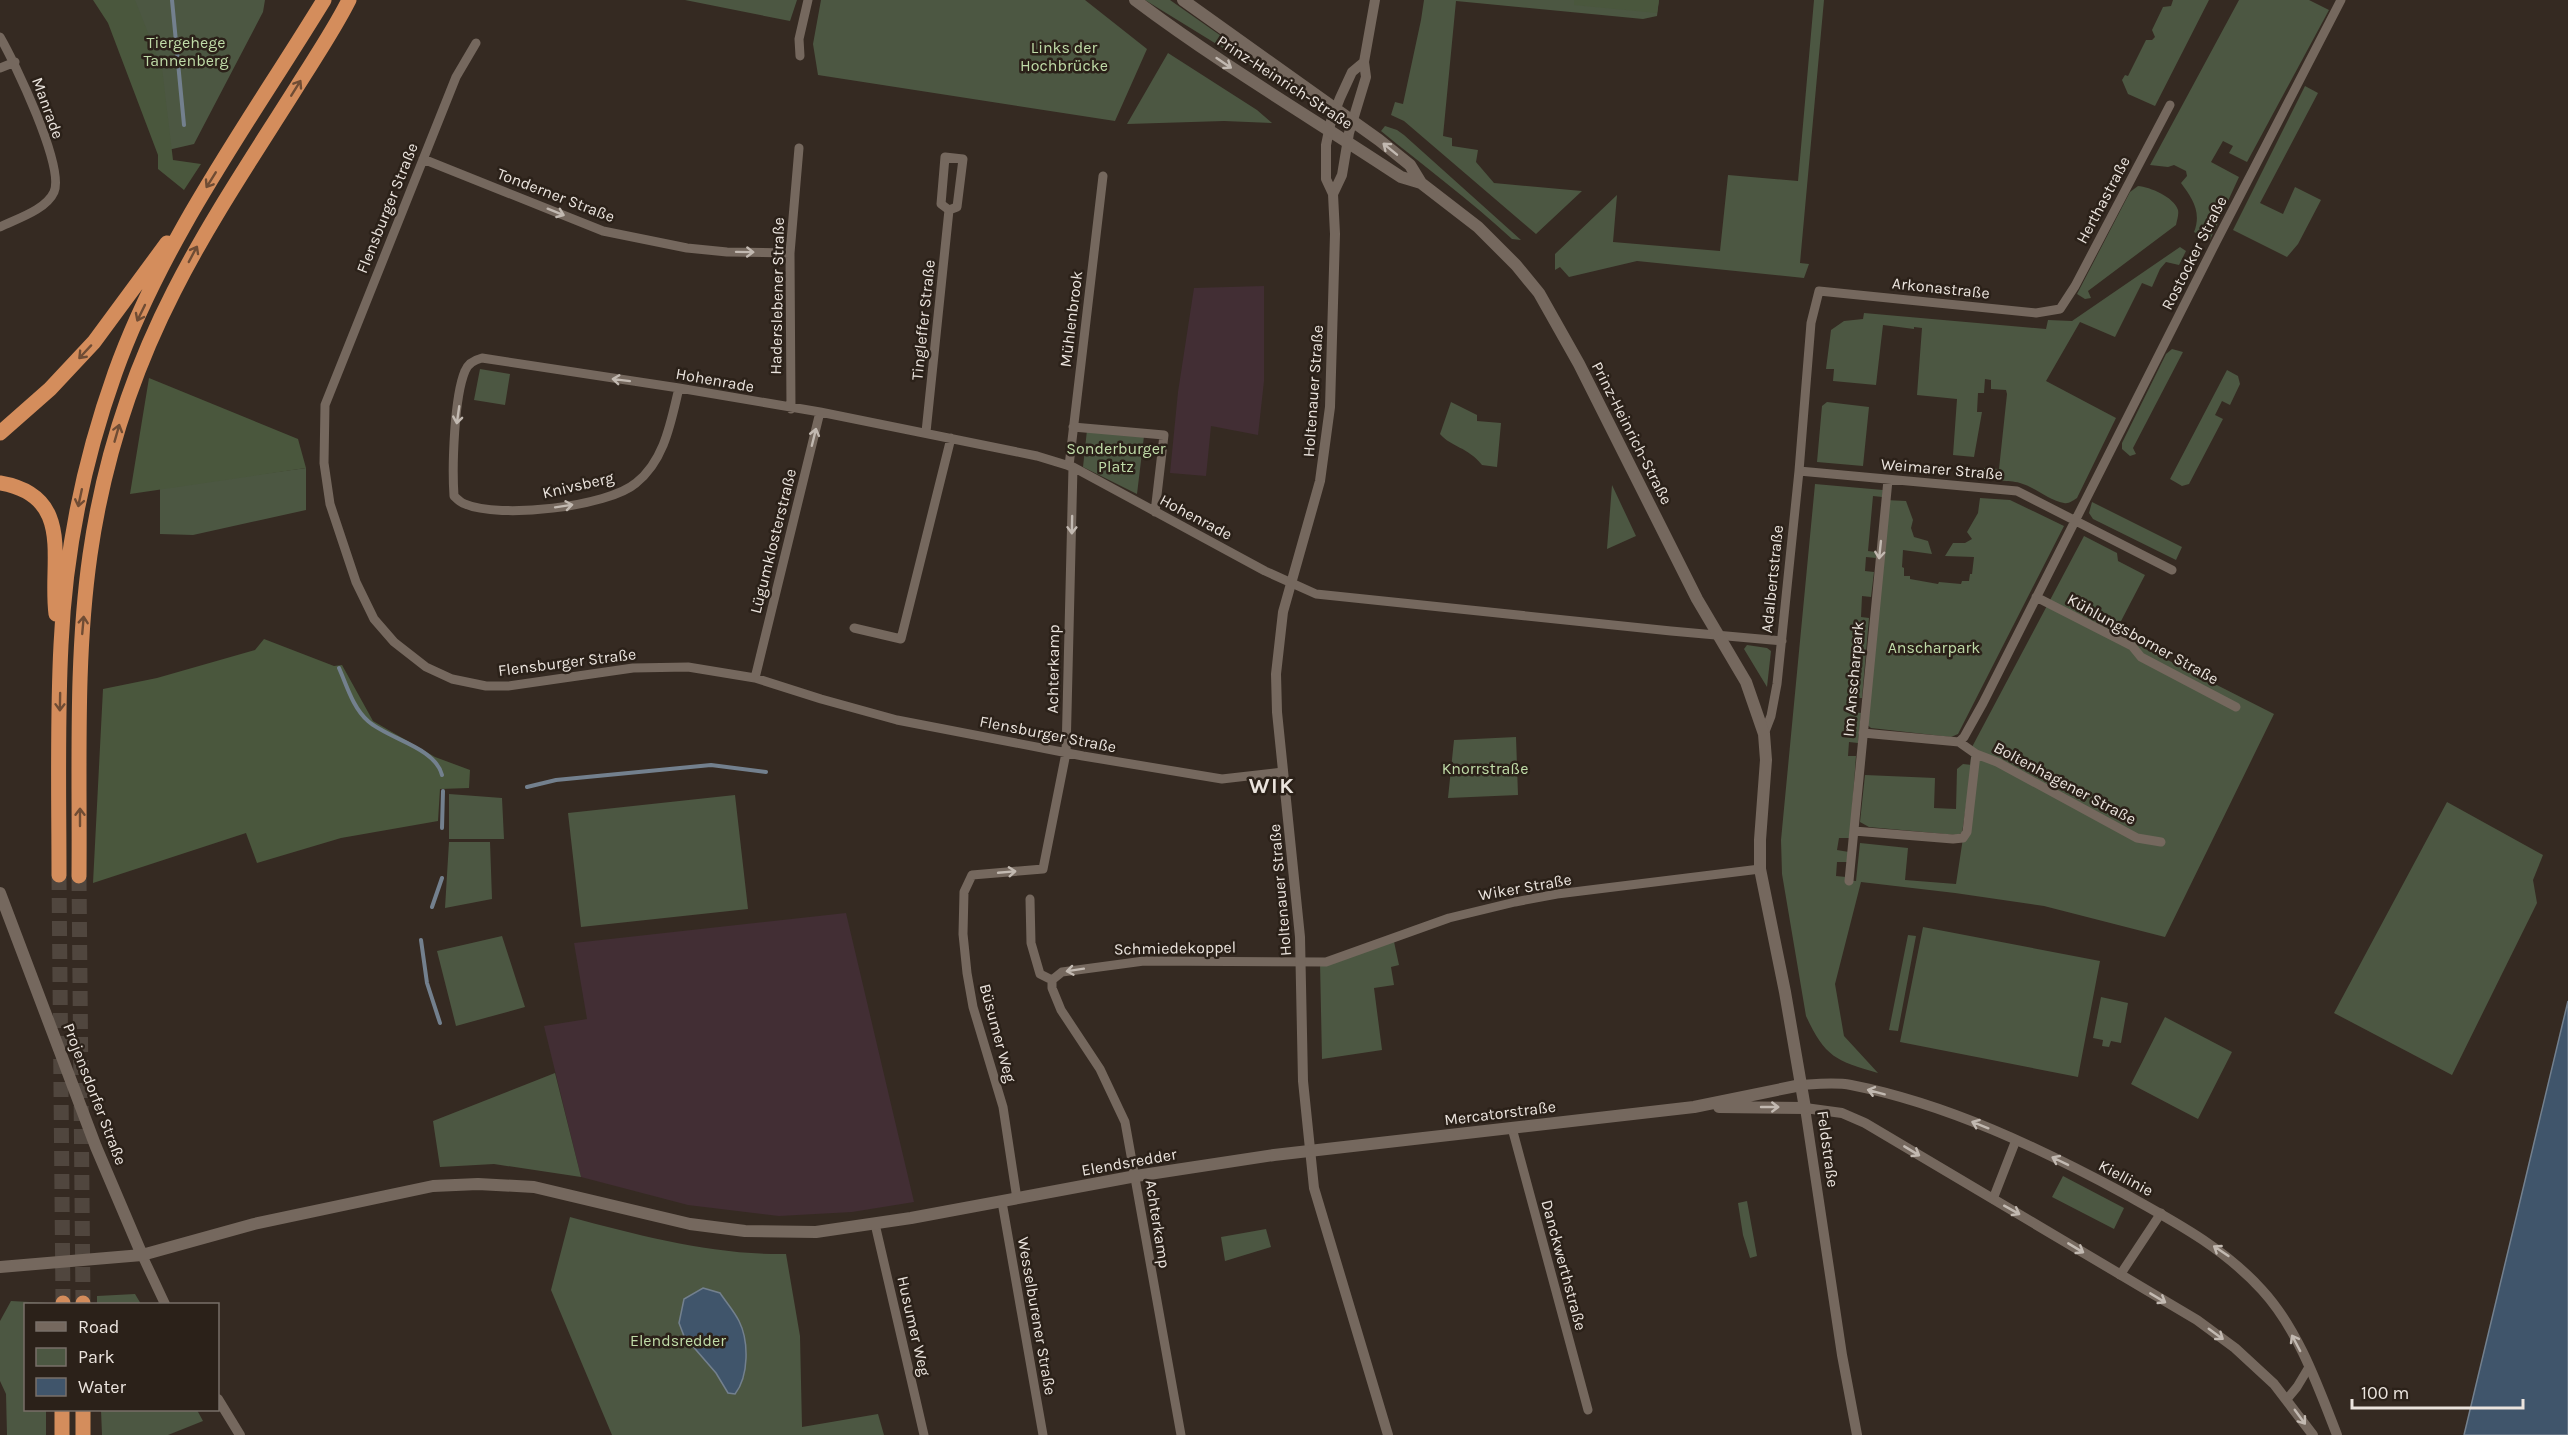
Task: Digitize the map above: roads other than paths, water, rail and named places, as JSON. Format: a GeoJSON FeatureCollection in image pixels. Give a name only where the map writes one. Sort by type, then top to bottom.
{"type":"FeatureCollection","features":[{"type":"Feature","properties":{"kind":"highway"},"geometry":{"type":"LineString","coordinates":[[0,433],[50,389],[94,342],[185,223],[324,0]]}},
{"type":"Feature","properties":{"kind":"highway"},"geometry":{"type":"LineString","coordinates":[[80,876],[82,633],[90,556],[99,503],[118,429],[152,336],[205,232],[349,0]]}},
{"type":"Feature","properties":{"kind":"highway"},"geometry":{"type":"LineString","coordinates":[[59,875],[61,644],[69,558],[77,511],[97,429],[115,372],[133,328],[185,223]]}},
{"type":"Feature","properties":{"kind":"highway"},"geometry":{"type":"LineString","coordinates":[[0,483],[13,486],[32,496],[42,505],[56,533],[54,599],[61,644]]}},
{"type":"Feature","properties":{"kind":"highway"},"geometry":{"type":"LineString","coordinates":[[62,1411],[62,1435]]}},
{"type":"Feature","properties":{"kind":"highway"},"geometry":{"type":"LineString","coordinates":[[83,1411],[83,1435]]}},
{"type":"Feature","properties":{"kind":"main road","name":"Prinz-Heinrich-Straße"},"geometry":{"type":"LineString","coordinates":[[1135,0],[1194,43],[1328,131],[1401,177],[1421,183]]}},
{"type":"Feature","properties":{"kind":"main road","name":"Prinz-Heinrich-Straße"},"geometry":{"type":"LineString","coordinates":[[1183,0],[1410,165],[1421,183],[1494,242],[1539,293],[1590,385],[1697,599],[1746,682],[1764,734]]}},
{"type":"Feature","properties":{"kind":"main road","name":"Adalbertstraße"},"geometry":{"type":"LineString","coordinates":[[1760,869],[1766,760],[1764,734]]}},
{"type":"Feature","properties":{"kind":"main road","name":"Feldstraße"},"geometry":{"type":"LineString","coordinates":[[1760,869],[1805,1108]]}},
{"type":"Feature","properties":{"kind":"main road","name":"Projensdorfer Straße"},"geometry":{"type":"LineString","coordinates":[[0,893],[96,1147],[142,1255]]}},
{"type":"Feature","properties":{"kind":"main road","name":"Mercatorstraße"},"geometry":{"type":"LineString","coordinates":[[1309,1151],[1694,1107],[1801,1085]]}},
{"type":"Feature","properties":{"kind":"main road","name":"Mercatorstraße"},"geometry":{"type":"LineString","coordinates":[[1694,1107],[1805,1108]]}},
{"type":"Feature","properties":{"kind":"main road","name":"Elendsredder"},"geometry":{"type":"LineString","coordinates":[[0,1267],[142,1255],[265,1221],[390,1194],[452,1184],[534,1187],[678,1221],[745,1231],[816,1232],[1002,1202],[1136,1176],[1309,1151]]}},
{"type":"Feature","properties":{"kind":"street"},"geometry":{"type":"LineString","coordinates":[[800,56],[799,39],[808,0]]}},
{"type":"Feature","properties":{"kind":"street","name":"Holtenauer Straße"},"geometry":{"type":"LineString","coordinates":[[1333,194],[1342,175],[1352,121],[1366,77],[1364,62],[1375,0]]}},
{"type":"Feature","properties":{"kind":"street","name":"Rostocker Straße"},"geometry":{"type":"LineString","coordinates":[[1959,742],[1971,726],[2341,0]]}},
{"type":"Feature","properties":{"kind":"street","name":"Manrade"},"geometry":{"type":"LineString","coordinates":[[0,37],[15,62],[46,145],[55,178],[54,193],[36,208],[0,227]]}},
{"type":"Feature","properties":{"kind":"street","name":"Flensburger Straße"},"geometry":{"type":"LineString","coordinates":[[476,43],[456,77],[325,405],[324,464],[330,504],[356,582],[374,619],[394,642],[417,661],[452,679],[469,684],[486,686],[531,684],[585,673],[633,668],[688,667],[755,678],[897,720],[1066,753],[1222,779],[1283,772]]}},
{"type":"Feature","properties":{"kind":"street"},"geometry":{"type":"LineString","coordinates":[[0,68],[15,62]]}},
{"type":"Feature","properties":{"kind":"street","name":"Holtenauer Straße"},"geometry":{"type":"LineString","coordinates":[[1364,62],[1352,72],[1335,109],[1328,131],[1326,179],[1333,194],[1335,234],[1332,374],[1326,442],[1317,493],[1290,583],[1281,622],[1277,660],[1277,712],[1302,962],[1303,1082],[1314,1188],[1324,1229],[1388,1435]]}},
{"type":"Feature","properties":{"kind":"street","name":"Herthastraße"},"geometry":{"type":"LineString","coordinates":[[2060,309],[2075,286],[2170,105]]}},
{"type":"Feature","properties":{"kind":"street","name":"Haderslebener Straße"},"geometry":{"type":"LineString","coordinates":[[791,409],[790,253],[799,148]]}},
{"type":"Feature","properties":{"kind":"street","name":"Tingleffer Straße"},"geometry":{"type":"LineString","coordinates":[[945,157],[963,159],[957,207],[949,210],[941,204],[945,157]]}},
{"type":"Feature","properties":{"kind":"street","name":"Tonderner Straße"},"geometry":{"type":"LineString","coordinates":[[423,159],[603,231],[687,248],[727,252],[790,253]]}},
{"type":"Feature","properties":{"kind":"street","name":"Mühlenbrook"},"geometry":{"type":"LineString","coordinates":[[1071,466],[1073,427],[1103,176]]}},
{"type":"Feature","properties":{"kind":"street","name":"Tingleffer Straße"},"geometry":{"type":"LineString","coordinates":[[926,432],[949,210]]}},
{"type":"Feature","properties":{"kind":"street","name":"Arkonastraße"},"geometry":{"type":"LineString","coordinates":[[1819,291],[2036,313],[2060,309]]}},
{"type":"Feature","properties":{"kind":"street","name":"Adalbertstraße"},"geometry":{"type":"LineString","coordinates":[[1764,734],[1771,716],[1782,640],[1811,323],[1819,291]]}},
{"type":"Feature","properties":{"kind":"street","name":"Hohenrade"},"geometry":{"type":"LineString","coordinates":[[473,360],[482,358],[679,388],[791,409],[820,412],[1029,454],[1071,466],[1290,583]]}},
{"type":"Feature","properties":{"kind":"street","name":"Knivsberg"},"geometry":{"type":"LineString","coordinates":[[473,360],[465,370],[462,386],[453,464],[454,496],[465,504],[494,509],[530,510],[567,506],[610,496],[635,484],[651,468],[662,449],[679,388]]}},
{"type":"Feature","properties":{"kind":"street","name":"Lügumklosterstraße"},"geometry":{"type":"LineString","coordinates":[[755,678],[820,412]]}},
{"type":"Feature","properties":{"kind":"street"},"geometry":{"type":"LineString","coordinates":[[1073,427],[1164,435],[1155,512]]}},
{"type":"Feature","properties":{"kind":"street"},"geometry":{"type":"LineString","coordinates":[[854,628],[901,639],[951,438]]}},
{"type":"Feature","properties":{"kind":"street","name":"Achterkamp"},"geometry":{"type":"LineString","coordinates":[[1043,869],[1066,753],[1071,466]]}},
{"type":"Feature","properties":{"kind":"street","name":"Weimarer Straße"},"geometry":{"type":"LineString","coordinates":[[1799,471],[2017,491],[2172,570]]}},
{"type":"Feature","properties":{"kind":"street","name":"Im Anscharpark"},"geometry":{"type":"LineString","coordinates":[[1849,881],[1888,480]]}},
{"type":"Feature","properties":{"kind":"street"},"geometry":{"type":"LineString","coordinates":[[1290,583],[1316,594],[1782,640]]}},
{"type":"Feature","properties":{"kind":"street","name":"Kühlungsborner Straße"},"geometry":{"type":"LineString","coordinates":[[2036,597],[2132,646],[2141,657],[2236,707]]}},
{"type":"Feature","properties":{"kind":"street"},"geometry":{"type":"LineString","coordinates":[[1863,733],[1959,742]]}},
{"type":"Feature","properties":{"kind":"street","name":"Boltenhagener Straße"},"geometry":{"type":"LineString","coordinates":[[1959,742],[1976,754],[1997,762],[2137,838],[2161,842]]}},
{"type":"Feature","properties":{"kind":"street"},"geometry":{"type":"LineString","coordinates":[[1854,831],[1964,838],[1967,832],[1976,754]]}},
{"type":"Feature","properties":{"kind":"street","name":"Büsumer Weg"},"geometry":{"type":"LineString","coordinates":[[1017,1199],[1003,1107],[973,1007],[967,973],[963,934],[964,892],[972,875],[1043,869]]}},
{"type":"Feature","properties":{"kind":"street","name":"Wiker Straße"},"geometry":{"type":"LineString","coordinates":[[1302,962],[1326,962],[1457,916],[1515,902],[1557,894],[1760,869]]}},
{"type":"Feature","properties":{"kind":"street","name":"Achterkamp"},"geometry":{"type":"LineString","coordinates":[[1030,899],[1031,943],[1040,974],[1052,980],[1052,988],[1061,1010],[1100,1069],[1125,1122],[1181,1435]]}},
{"type":"Feature","properties":{"kind":"street","name":"Schmiedekoppel"},"geometry":{"type":"LineString","coordinates":[[1052,980],[1062,972],[1144,961],[1302,962]]}},
{"type":"Feature","properties":{"kind":"street","name":"Kiellinie"},"geometry":{"type":"LineString","coordinates":[[1801,1085],[1850,1085],[1944,1110],[2016,1140],[2161,1214],[2227,1255],[2263,1291],[2284,1320],[2309,1367],[2337,1435]]}},
{"type":"Feature","properties":{"kind":"street"},"geometry":{"type":"LineString","coordinates":[[1805,1108],[1842,1113],[1865,1123],[2197,1320],[2235,1348],[2287,1399],[2313,1435]]}},
{"type":"Feature","properties":{"kind":"street","name":"Feldstraße"},"geometry":{"type":"LineString","coordinates":[[1805,1108],[1842,1355],[1857,1435]]}},
{"type":"Feature","properties":{"kind":"street","name":"Danckwerthstraße"},"geometry":{"type":"LineString","coordinates":[[1512,1128],[1588,1410]]}},
{"type":"Feature","properties":{"kind":"street"},"geometry":{"type":"LineString","coordinates":[[1993,1199],[2016,1140]]}},
{"type":"Feature","properties":{"kind":"street","name":"Wesselburener Straße"},"geometry":{"type":"LineString","coordinates":[[1002,1202],[1043,1435]]}},
{"type":"Feature","properties":{"kind":"street"},"geometry":{"type":"LineString","coordinates":[[2120,1275],[2161,1214]]}},
{"type":"Feature","properties":{"kind":"street","name":"Husumer Weg"},"geometry":{"type":"LineString","coordinates":[[875,1224],[924,1435]]}},
{"type":"Feature","properties":{"kind":"street","name":"Projensdorfer Straße"},"geometry":{"type":"LineString","coordinates":[[142,1255],[164,1303]]}},
{"type":"Feature","properties":{"kind":"street"},"geometry":{"type":"LineString","coordinates":[[2287,1399],[2297,1388],[2309,1367]]}},
{"type":"Feature","properties":{"kind":"street"},"geometry":{"type":"LineString","coordinates":[[219,1401],[240,1435]]}},
{"type":"Feature","properties":{"kind":"water"},"geometry":{"type":"Polygon","coordinates":[[[2568,1001],[2568,1435],[2464,1435],[2568,1001]]]}},
{"type":"Feature","properties":{"kind":"water"},"geometry":{"type":"Polygon","coordinates":[[[703,1288],[720,1293],[739,1321],[745,1338],[745,1368],[740,1387],[735,1394],[728,1393],[716,1373],[684,1336],[679,1323],[684,1299],[703,1288]]]}},
{"type":"Feature","properties":{"kind":"waterway"},"geometry":{"type":"LineString","coordinates":[[172,0],[184,125]]}},
{"type":"Feature","properties":{"kind":"waterway"},"geometry":{"type":"LineString","coordinates":[[339,668],[363,716],[377,727],[421,750],[438,765],[442,775]]}},
{"type":"Feature","properties":{"kind":"waterway"},"geometry":{"type":"LineString","coordinates":[[527,787],[556,780],[711,765],[766,772]]}},
{"type":"Feature","properties":{"kind":"waterway"},"geometry":{"type":"LineString","coordinates":[[442,828],[443,791]]}},
{"type":"Feature","properties":{"kind":"waterway"},"geometry":{"type":"LineString","coordinates":[[432,907],[442,878]]}},
{"type":"Feature","properties":{"kind":"waterway"},"geometry":{"type":"LineString","coordinates":[[421,940],[427,983],[440,1023]]}},
{"type":"Feature","properties":{"kind":"tunnel"},"geometry":{"type":"LineString","coordinates":[[59,875],[63,1303]]}},
{"type":"Feature","properties":{"kind":"tunnel"},"geometry":{"type":"LineString","coordinates":[[79,876],[83,1303]]}},
{"type":"Feature","properties":{"kind":"district","name":"WIK"},"geometry":{"type":"Point","coordinates":[1272,786]}},
{"type":"Feature","properties":{"kind":"park label","name":"Tiergehege Tannenberg"},"geometry":{"type":"Point","coordinates":[186,51]}},
{"type":"Feature","properties":{"kind":"park label","name":"Links der Hochbrücke"},"geometry":{"type":"Point","coordinates":[1064,56]}},
{"type":"Feature","properties":{"kind":"park label","name":"Sonderburger Platz"},"geometry":{"type":"Point","coordinates":[1116,457]}},
{"type":"Feature","properties":{"kind":"park label","name":"Anscharpark"},"geometry":{"type":"Point","coordinates":[1934,647]}},
{"type":"Feature","properties":{"kind":"park label","name":"Knorrstraße"},"geometry":{"type":"Point","coordinates":[1485,768]}}]}
